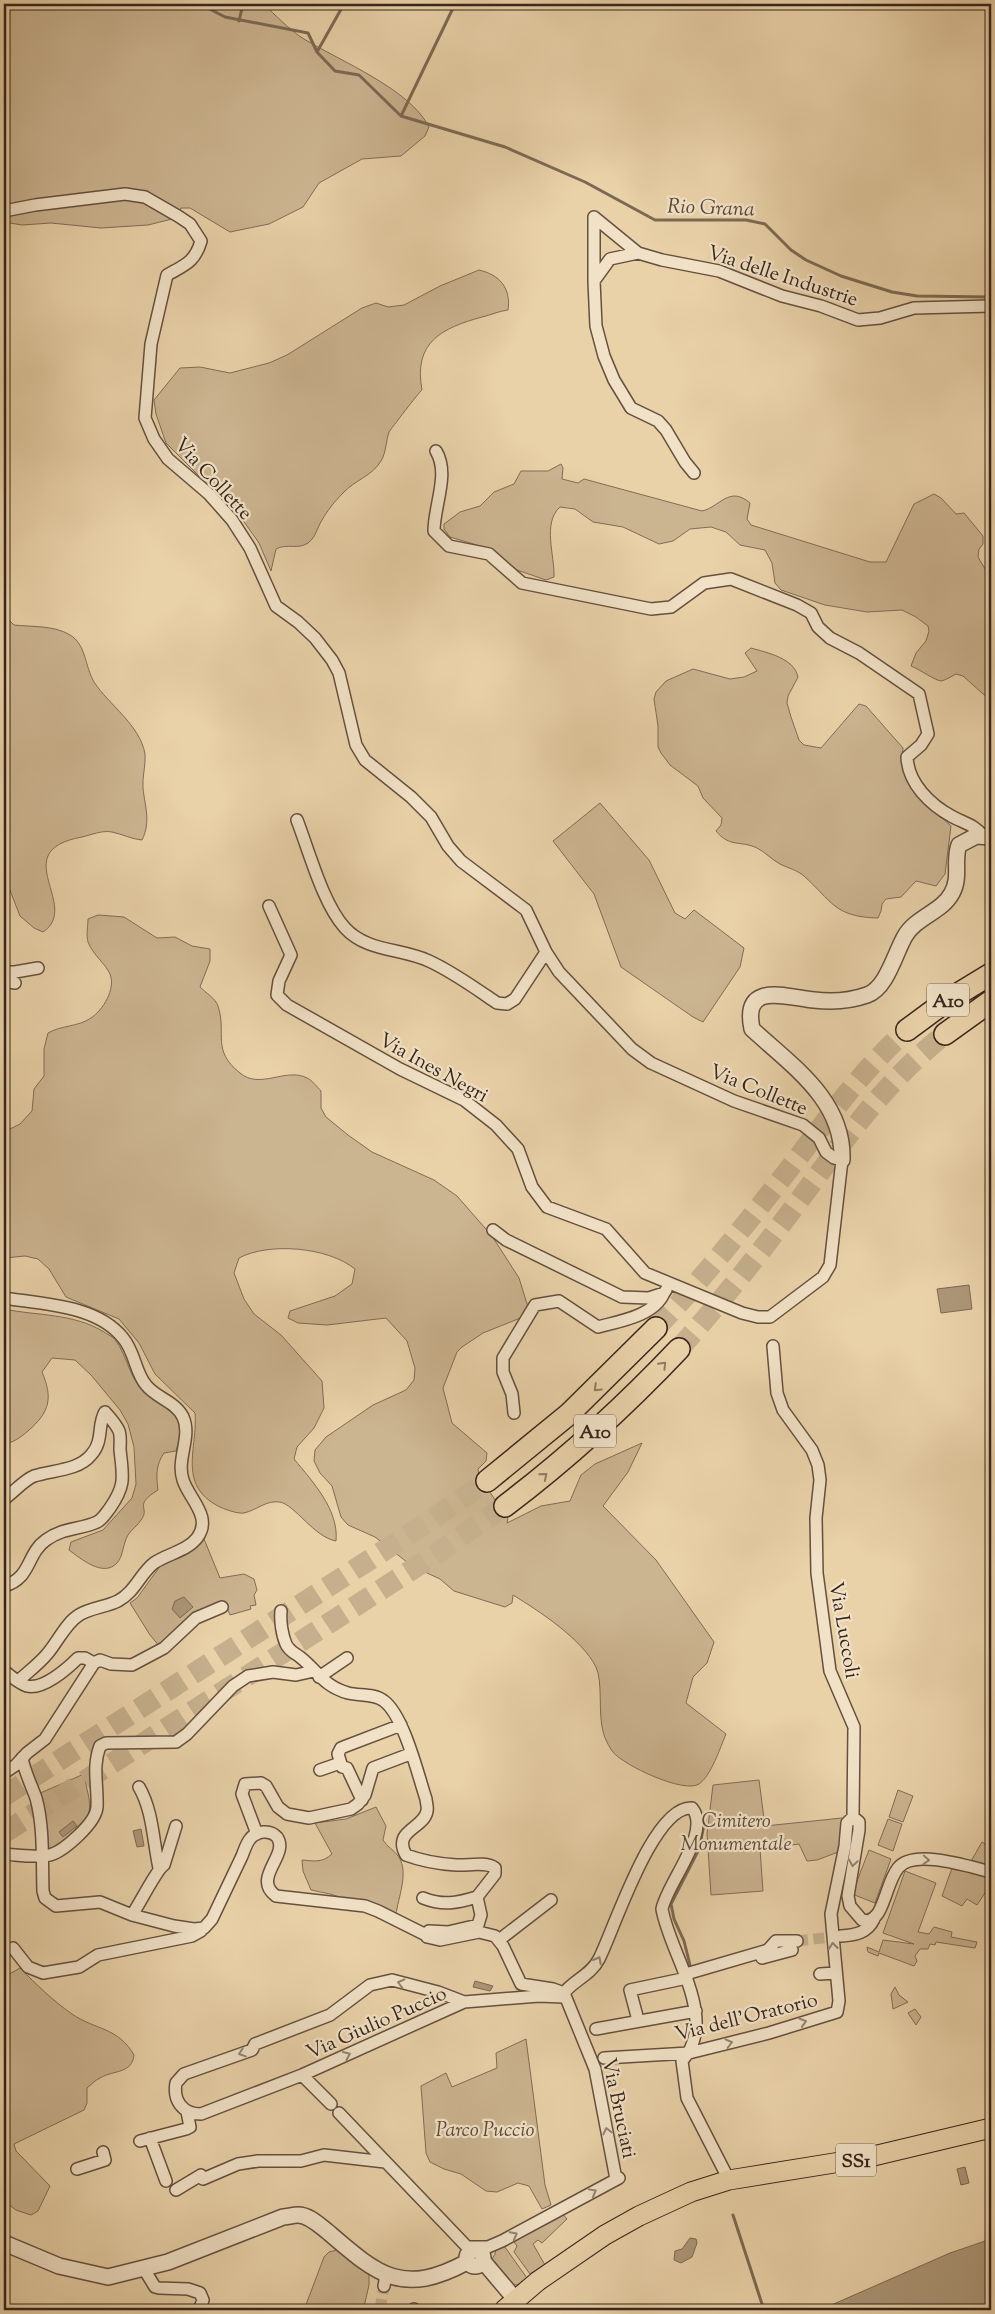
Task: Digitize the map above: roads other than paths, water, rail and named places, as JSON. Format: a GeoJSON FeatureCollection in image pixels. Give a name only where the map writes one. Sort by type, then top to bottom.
{"type":"FeatureCollection","features":[{"type":"Feature","properties":{"kind":"highway","name":"A10"},"geometry":{"type":"LineString","coordinates":[[907,1030],[945,1002],[991,974]]}},
{"type":"Feature","properties":{"kind":"highway","name":"A10"},"geometry":{"type":"LineString","coordinates":[[945,1034],[991,1001]]}},
{"type":"Feature","properties":{"kind":"highway","name":"A10"},"geometry":{"type":"LineString","coordinates":[[487,1481],[569,1414],[656,1328]]}},
{"type":"Feature","properties":{"kind":"highway","name":"A10"},"geometry":{"type":"LineString","coordinates":[[505,1506],[589,1436],[646,1384],[678,1349]]}},
{"type":"Feature","properties":{"kind":"main road","name":"SS1"},"geometry":{"type":"LineString","coordinates":[[509,2305],[605,2235],[631,2220],[691,2192],[729,2180],[865,2158],[991,2128]]}},
{"type":"Feature","properties":{"kind":"street","name":"Via Collette"},"geometry":{"type":"LineString","coordinates":[[4,211],[35,205],[125,194],[158,203],[190,224],[201,241],[197,254],[188,264],[167,275],[151,344],[145,418],[154,439],[168,458],[209,494],[232,520],[250,548],[276,606],[304,627],[332,660],[339,673],[356,745],[365,760],[411,797],[431,817],[448,846],[461,861],[526,910],[546,952],[559,972],[612,1028],[651,1063],[734,1101],[803,1125],[819,1138],[826,1152],[834,1158],[842,1160]]}},
{"type":"Feature","properties":{"kind":"street"},"geometry":{"type":"LineString","coordinates":[[638,253],[594,217],[596,326],[604,356],[614,380],[631,408],[658,421],[694,473]]}},
{"type":"Feature","properties":{"kind":"street"},"geometry":{"type":"LineString","coordinates":[[594,281],[610,259],[595,252]]}},
{"type":"Feature","properties":{"kind":"street","name":"Via delle Industrie"},"geometry":{"type":"LineString","coordinates":[[610,259],[638,253],[662,260],[719,271],[782,296],[821,306],[858,320],[880,318],[914,308],[991,306]]}},
{"type":"Feature","properties":{"kind":"street"},"geometry":{"type":"LineString","coordinates":[[436,451],[442,460],[440,490],[434,515],[434,530],[449,546],[489,554],[522,583],[651,609],[671,608],[704,583],[731,579],[797,605],[811,614],[818,627],[830,638],[859,653],[919,694],[928,734],[921,745],[907,757],[908,770],[926,798],[952,816],[978,829],[987,836]]}},
{"type":"Feature","properties":{"kind":"street"},"geometry":{"type":"LineString","coordinates":[[297,820],[328,902],[345,928],[363,941],[383,950],[427,960],[497,1002],[507,1004],[515,999],[546,952]]}},
{"type":"Feature","properties":{"kind":"street"},"geometry":{"type":"LineString","coordinates":[[842,1160],[842,1143],[829,1107],[812,1084],[752,1029],[751,1007],[761,996],[776,994],[815,1000],[845,1000],[869,994],[885,979],[906,935],[916,924],[942,905],[952,894],[957,882],[957,850],[959,845],[970,837],[987,836]]}},
{"type":"Feature","properties":{"kind":"street","name":"Via Ines Negri"},"geometry":{"type":"LineString","coordinates":[[269,906],[291,955],[279,981],[277,995],[288,1006],[400,1069],[464,1100],[496,1125],[518,1149],[532,1187],[547,1207],[606,1229],[645,1274],[666,1289],[742,1313],[758,1317],[770,1317],[823,1277],[830,1265],[842,1160]]}},
{"type":"Feature","properties":{"kind":"street"},"geometry":{"type":"LineString","coordinates":[[4,972],[38,968]]}},
{"type":"Feature","properties":{"kind":"street"},"geometry":{"type":"LineString","coordinates":[[493,1230],[506,1240],[622,1297],[649,1298],[666,1289]]}},
{"type":"Feature","properties":{"kind":"street"},"geometry":{"type":"LineString","coordinates":[[514,1413],[512,1394],[502,1372],[503,1358],[535,1305],[559,1300],[598,1328],[650,1310],[661,1301],[666,1289]]}},
{"type":"Feature","properties":{"kind":"street"},"geometry":{"type":"LineString","coordinates":[[4,1298],[85,1314],[115,1328],[124,1338],[144,1383],[151,1392],[176,1407],[183,1417],[185,1435],[179,1468],[186,1489],[199,1509],[202,1518],[201,1528],[196,1539],[153,1564],[128,1595],[109,1605],[80,1614],[72,1621],[36,1666],[18,1681]]}},
{"type":"Feature","properties":{"kind":"street","name":"Via Luccoli"},"geometry":{"type":"LineString","coordinates":[[773,1346],[777,1393],[783,1410],[812,1450],[818,1466],[820,1480],[816,1518],[817,1573],[830,1671],[854,1727],[853,1818],[849,1819],[848,1823],[831,1914],[839,2001],[837,2012]]}},
{"type":"Feature","properties":{"kind":"street"},"geometry":{"type":"LineString","coordinates":[[4,1500],[33,1477],[73,1467],[91,1456],[101,1436],[101,1418],[105,1412],[113,1421],[119,1431],[123,1477],[121,1492],[104,1516],[96,1522],[73,1527],[47,1539],[39,1545],[20,1578],[15,1583],[4,1586]]}},
{"type":"Feature","properties":{"kind":"street"},"geometry":{"type":"LineString","coordinates":[[4,1773],[45,1740],[94,1663],[100,1660],[111,1664],[132,1666],[164,1648],[196,1618],[222,1607]]}},
{"type":"Feature","properties":{"kind":"street"},"geometry":{"type":"LineString","coordinates":[[281,1611],[280,1619],[286,1644],[316,1674],[332,1687],[349,1693],[376,1697],[385,1701],[401,1725],[426,1798],[428,1810],[424,1819],[407,1834],[403,1842],[403,1849],[406,1855],[416,1859],[457,1865],[492,1865],[495,1868],[495,1874],[477,1897],[455,1903],[437,1904],[423,1898]]}},
{"type":"Feature","properties":{"kind":"street"},"geometry":{"type":"LineString","coordinates":[[4,1671],[28,1686],[41,1684],[63,1673],[78,1658],[82,1657],[94,1663]]}},
{"type":"Feature","properties":{"kind":"street"},"geometry":{"type":"LineString","coordinates":[[4,1854],[42,1856],[53,1854],[92,1822],[97,1808],[94,1766],[100,1746],[106,1743],[124,1741],[176,1742],[187,1734],[234,1686],[248,1676],[272,1672],[296,1675],[316,1674],[347,1658]]}},
{"type":"Feature","properties":{"kind":"street"},"geometry":{"type":"LineString","coordinates":[[362,1800],[347,1768],[342,1767],[340,1763],[338,1754],[341,1748],[401,1725]]}},
{"type":"Feature","properties":{"kind":"street"},"geometry":{"type":"LineString","coordinates":[[257,1834],[242,1794],[245,1784],[251,1782],[261,1783],[266,1786],[278,1807],[287,1814],[300,1818],[309,1818],[350,1809],[362,1800],[373,1768],[410,1754]]}},
{"type":"Feature","properties":{"kind":"street"},"geometry":{"type":"LineString","coordinates":[[22,1758],[24,1771],[36,1799],[42,1856],[43,1891],[45,1898],[50,1904],[61,1907],[100,1902],[132,1915],[174,1926],[194,1929],[204,1928]]}},
{"type":"Feature","properties":{"kind":"street"},"geometry":{"type":"LineString","coordinates":[[320,1770],[340,1763]]}},
{"type":"Feature","properties":{"kind":"street"},"geometry":{"type":"LineString","coordinates":[[132,1915],[143,1900],[158,1868],[153,1831],[143,1794],[139,1787]]}},
{"type":"Feature","properties":{"kind":"street"},"geometry":{"type":"LineString","coordinates":[[166,2181],[145,2139],[178,2132],[190,2127],[187,2112],[181,2108],[176,2096],[176,2083],[184,2074],[252,2050],[255,2044],[330,2015],[370,1984],[392,1980],[438,1992],[464,2002],[564,1995],[585,1977],[599,1960],[649,1845],[667,1822],[679,1811],[692,1808],[696,1816],[697,1825],[693,1841],[662,1908],[675,1952],[687,1977],[696,2011],[696,2021],[689,2053],[682,2061],[687,2098],[729,2180]]}},
{"type":"Feature","properties":{"kind":"street"},"geometry":{"type":"LineString","coordinates":[[853,1818],[859,1822],[859,1826],[848,1896],[850,1906],[862,1920],[874,1919]]}},
{"type":"Feature","properties":{"kind":"street"},"geometry":{"type":"LineString","coordinates":[[158,1868],[164,1865],[176,1826]]}},
{"type":"Feature","properties":{"kind":"street"},"geometry":{"type":"LineString","coordinates":[[13,1948],[28,1967],[37,1972],[51,1973],[79,1968],[98,1955],[192,1936],[204,1928],[212,1919],[250,1838],[265,1831],[277,1838],[280,1847],[267,1880],[268,1886],[276,1896],[365,1906],[378,1910],[426,1935],[430,1939],[440,1940],[485,1932],[499,1940],[521,1984],[564,1995]]}},
{"type":"Feature","properties":{"kind":"street"},"geometry":{"type":"LineString","coordinates":[[841,1936],[854,1935],[866,1930],[878,1914],[895,1875],[904,1863],[916,1859],[931,1859],[991,1872]]}},
{"type":"Feature","properties":{"kind":"street"},"geometry":{"type":"LineString","coordinates":[[426,1935],[429,1932],[448,1932],[478,1925],[481,1915],[477,1897]]}},
{"type":"Feature","properties":{"kind":"street"},"geometry":{"type":"LineString","coordinates":[[499,1940],[551,1900]]}},
{"type":"Feature","properties":{"kind":"street"},"geometry":{"type":"LineString","coordinates":[[638,2020],[630,1990],[687,1977],[795,1946]]}},
{"type":"Feature","properties":{"kind":"street"},"geometry":{"type":"LineString","coordinates":[[820,1974],[836,1973]]}},
{"type":"Feature","properties":{"kind":"street","name":"Via Bruciati"},"geometry":{"type":"LineString","coordinates":[[472,2255],[502,2241],[617,2179],[595,2069],[564,1995]]}},
{"type":"Feature","properties":{"kind":"street","name":"Via Giulio Puccio"},"geometry":{"type":"LineString","coordinates":[[187,2112],[201,2114],[302,2076],[464,2002]]}},
{"type":"Feature","properties":{"kind":"street"},"geometry":{"type":"LineString","coordinates":[[596,2029],[696,2011]]}},
{"type":"Feature","properties":{"kind":"street","name":"Via dell'Oratorio"},"geometry":{"type":"LineString","coordinates":[[604,2058],[689,2053],[769,2033],[837,2012]]}},
{"type":"Feature","properties":{"kind":"street"},"geometry":{"type":"LineString","coordinates":[[302,2076],[335,2108],[472,2255],[509,2305]]}},
{"type":"Feature","properties":{"kind":"street"},"geometry":{"type":"LineString","coordinates":[[77,2169],[105,2160],[103,2152]]}},
{"type":"Feature","properties":{"kind":"street"},"geometry":{"type":"LineString","coordinates":[[176,2190],[202,2175],[203,2179],[209,2178],[238,2164],[258,2161],[301,2160],[324,2155],[385,2162]]}},
{"type":"Feature","properties":{"kind":"street"},"geometry":{"type":"LineString","coordinates":[[4,2243],[59,2266],[108,2277],[168,2262],[283,2217],[300,2215],[315,2221],[385,2281],[419,2280],[442,2274],[472,2255]]}},
{"type":"Feature","properties":{"kind":"street"},"geometry":{"type":"LineString","coordinates":[[144,2269],[155,2287],[188,2288],[200,2293],[203,2300],[199,2310]]}},
{"type":"Feature","properties":{"kind":"waterway","name":"Rio Grana"},"geometry":{"type":"LineString","coordinates":[[200,4],[225,17],[308,33],[317,52],[335,71],[359,75],[401,116],[505,147],[585,182],[655,220],[746,220],[765,224],[791,250],[806,260],[841,276],[892,292],[917,296],[991,297]]}},
{"type":"Feature","properties":{"kind":"waterway","name":"Rio Grana"},"geometry":{"type":"LineString","coordinates":[[239,21],[243,4]]}},
{"type":"Feature","properties":{"kind":"waterway","name":"Rio Grana"},"geometry":{"type":"LineString","coordinates":[[317,52],[344,4]]}},
{"type":"Feature","properties":{"kind":"waterway","name":"Rio Grana"},"geometry":{"type":"LineString","coordinates":[[401,116],[455,4]]}},
{"type":"Feature","properties":{"kind":"waterway"},"geometry":{"type":"LineString","coordinates":[[691,1969],[684,1941],[674,1919],[671,1904],[699,1849],[705,1820]]}},
{"type":"Feature","properties":{"kind":"waterway"},"geometry":{"type":"LineString","coordinates":[[733,2215],[764,2310]]}},
{"type":"Feature","properties":{"kind":"tunnel"},"geometry":{"type":"LineString","coordinates":[[656,1328],[730,1243],[850,1090],[907,1030]]}},
{"type":"Feature","properties":{"kind":"tunnel"},"geometry":{"type":"LineString","coordinates":[[679,1349],[776,1232],[861,1119],[901,1074],[945,1034]]}},
{"type":"Feature","properties":{"kind":"tunnel"},"geometry":{"type":"LineString","coordinates":[[4,1796],[422,1526],[487,1481]]}},
{"type":"Feature","properties":{"kind":"tunnel"},"geometry":{"type":"LineString","coordinates":[[4,1833],[433,1556],[505,1506]]}},
{"type":"Feature","properties":{"kind":"tunnel"},"geometry":{"type":"LineString","coordinates":[[797,1941],[841,1936]]}},
{"type":"Feature","properties":{"kind":"tunnel"},"geometry":{"type":"LineString","coordinates":[[380,2310],[384,2286]]}},
{"type":"Feature","properties":{"kind":"park label","name":"Cimitero Monumentale"},"geometry":{"type":"Point","coordinates":[736,1832]}},
{"type":"Feature","properties":{"kind":"park label","name":"Parco Puccio"},"geometry":{"type":"Point","coordinates":[485,2129]}}]}
